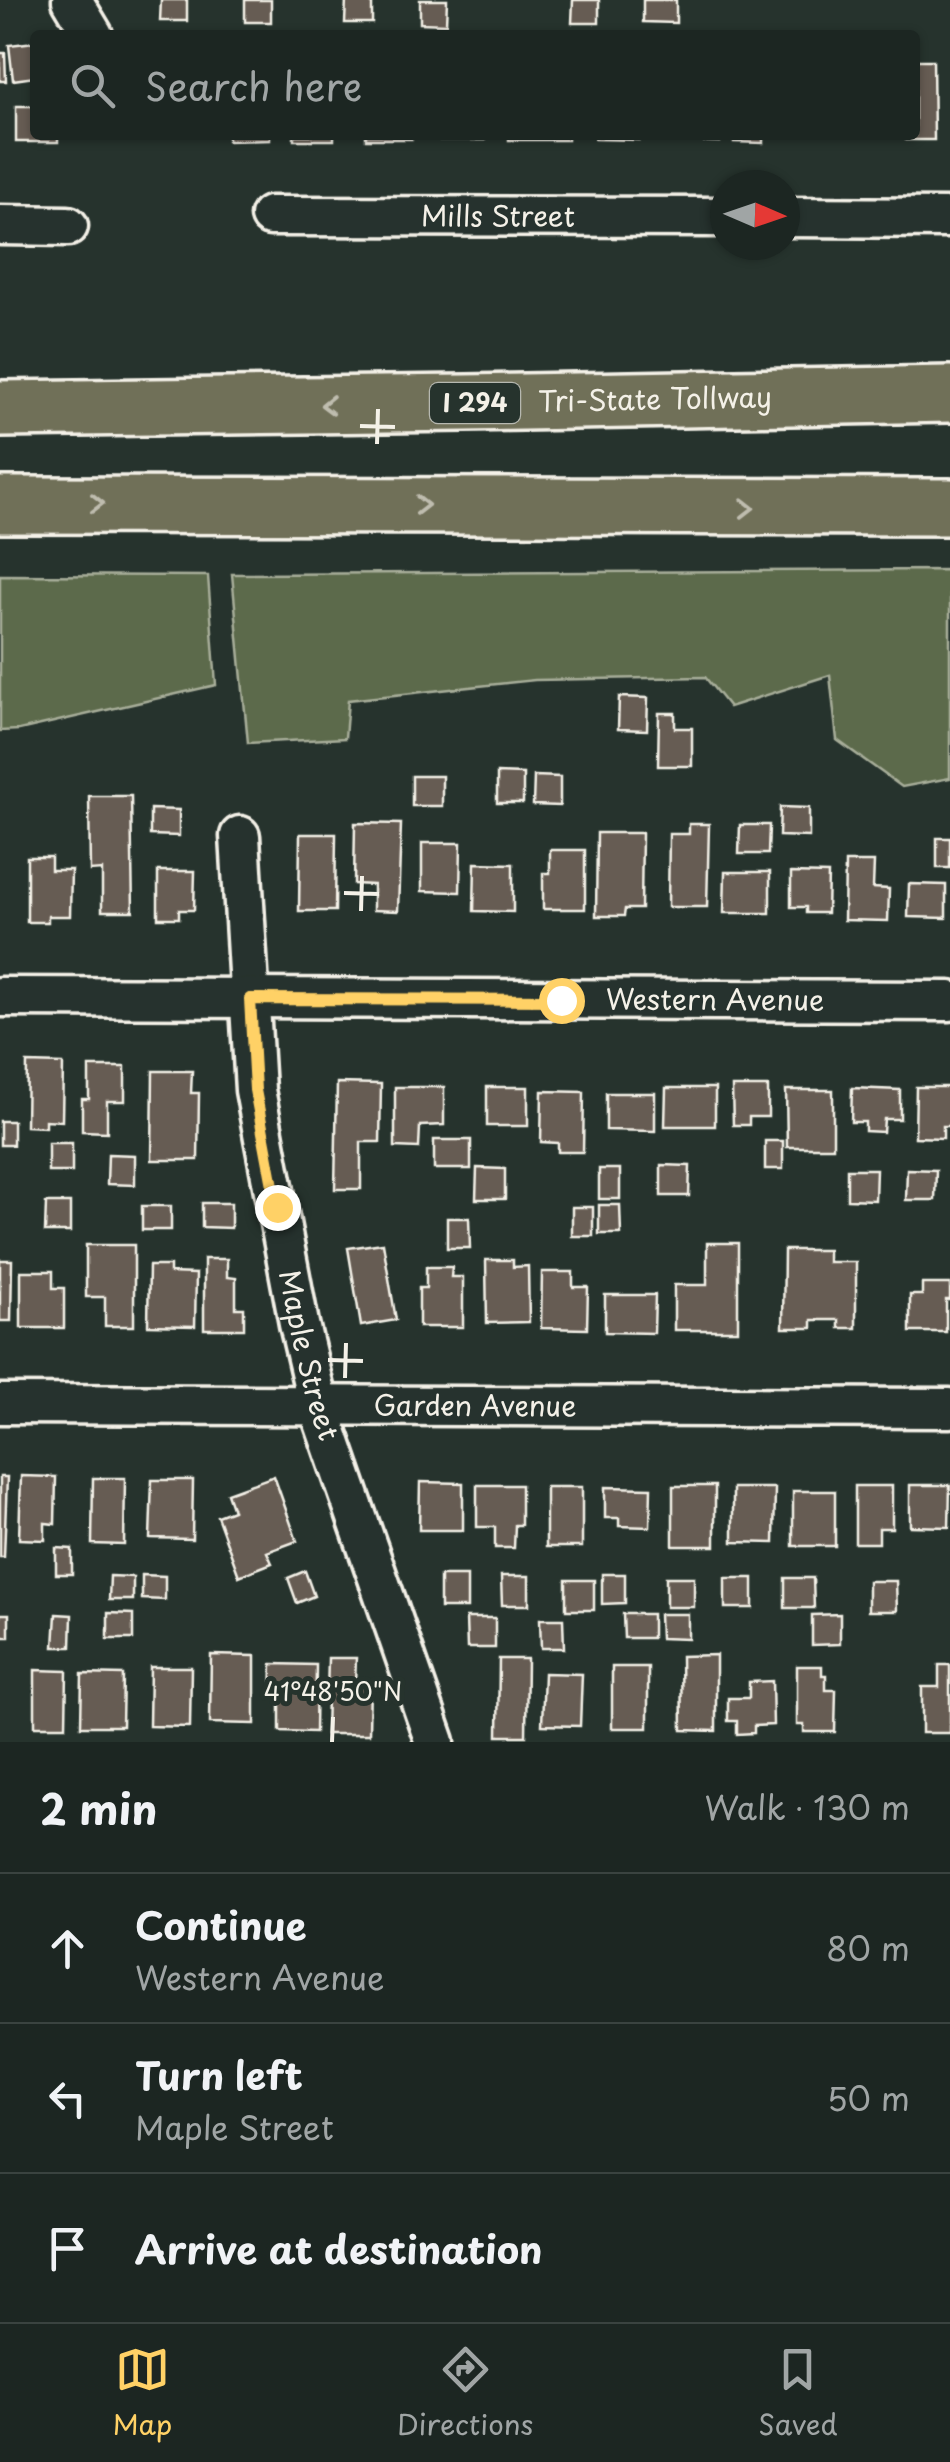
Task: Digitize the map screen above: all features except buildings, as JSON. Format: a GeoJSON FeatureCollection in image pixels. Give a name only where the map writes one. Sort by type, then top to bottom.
{"type":"FeatureCollection","features":[{"type":"Feature","properties":{"kind":"highway"},"geometry":{"type":"LineString","coordinates":[[629,399],[697,382],[950,361]]}},
{"type":"Feature","properties":{"kind":"highway","name":"Tri-State Tollway"},"geometry":{"type":"LineString","coordinates":[[0,409],[950,394]]}},
{"type":"Feature","properties":{"kind":"highway"},"geometry":{"type":"LineString","coordinates":[[0,504],[950,508]]}},
{"type":"Feature","properties":{"kind":"highway"},"geometry":{"type":"LineString","coordinates":[[866,508],[950,518]]}},
{"type":"Feature","properties":{"kind":"street"},"geometry":{"type":"LineString","coordinates":[[72,0],[90,30]]}},
{"type":"Feature","properties":{"kind":"street","name":"Mills Street"},"geometry":{"type":"LineString","coordinates":[[270,216],[710,217]]}},
{"type":"Feature","properties":{"kind":"street"},"geometry":{"type":"LineString","coordinates":[[800,217],[950,218]]}},
{"type":"Feature","properties":{"kind":"street"},"geometry":{"type":"LineString","coordinates":[[0,226],[68,226]]}},
{"type":"Feature","properties":{"kind":"street","name":"Maple Street"},"geometry":{"type":"LineString","coordinates":[[240,836],[255,1090],[299,1324],[318,1405],[435,1742]]}},
{"type":"Feature","properties":{"kind":"street","name":"Western Avenue"},"geometry":{"type":"LineString","coordinates":[[0,996],[950,1000]]}},
{"type":"Feature","properties":{"kind":"street","name":"Garden Avenue"},"geometry":{"type":"LineString","coordinates":[[0,1404],[950,1408]]}},
{"type":"Feature","properties":{"kind":"green space"},"geometry":{"type":"Polygon","coordinates":[[[950,570],[950,778],[902,787],[837,740],[830,675],[729,707],[705,677],[535,680],[348,700],[345,738],[248,743],[232,574],[950,570]]]}},
{"type":"Feature","properties":{"kind":"green space"},"geometry":{"type":"Polygon","coordinates":[[[0,575],[208,576],[216,685],[0,731],[0,575]]]}},
{"type":"Feature","properties":{"kind":"route"},"geometry":{"type":"LineString","coordinates":[[277,1207],[255,1090],[250,999],[561,1000]]}}]}
